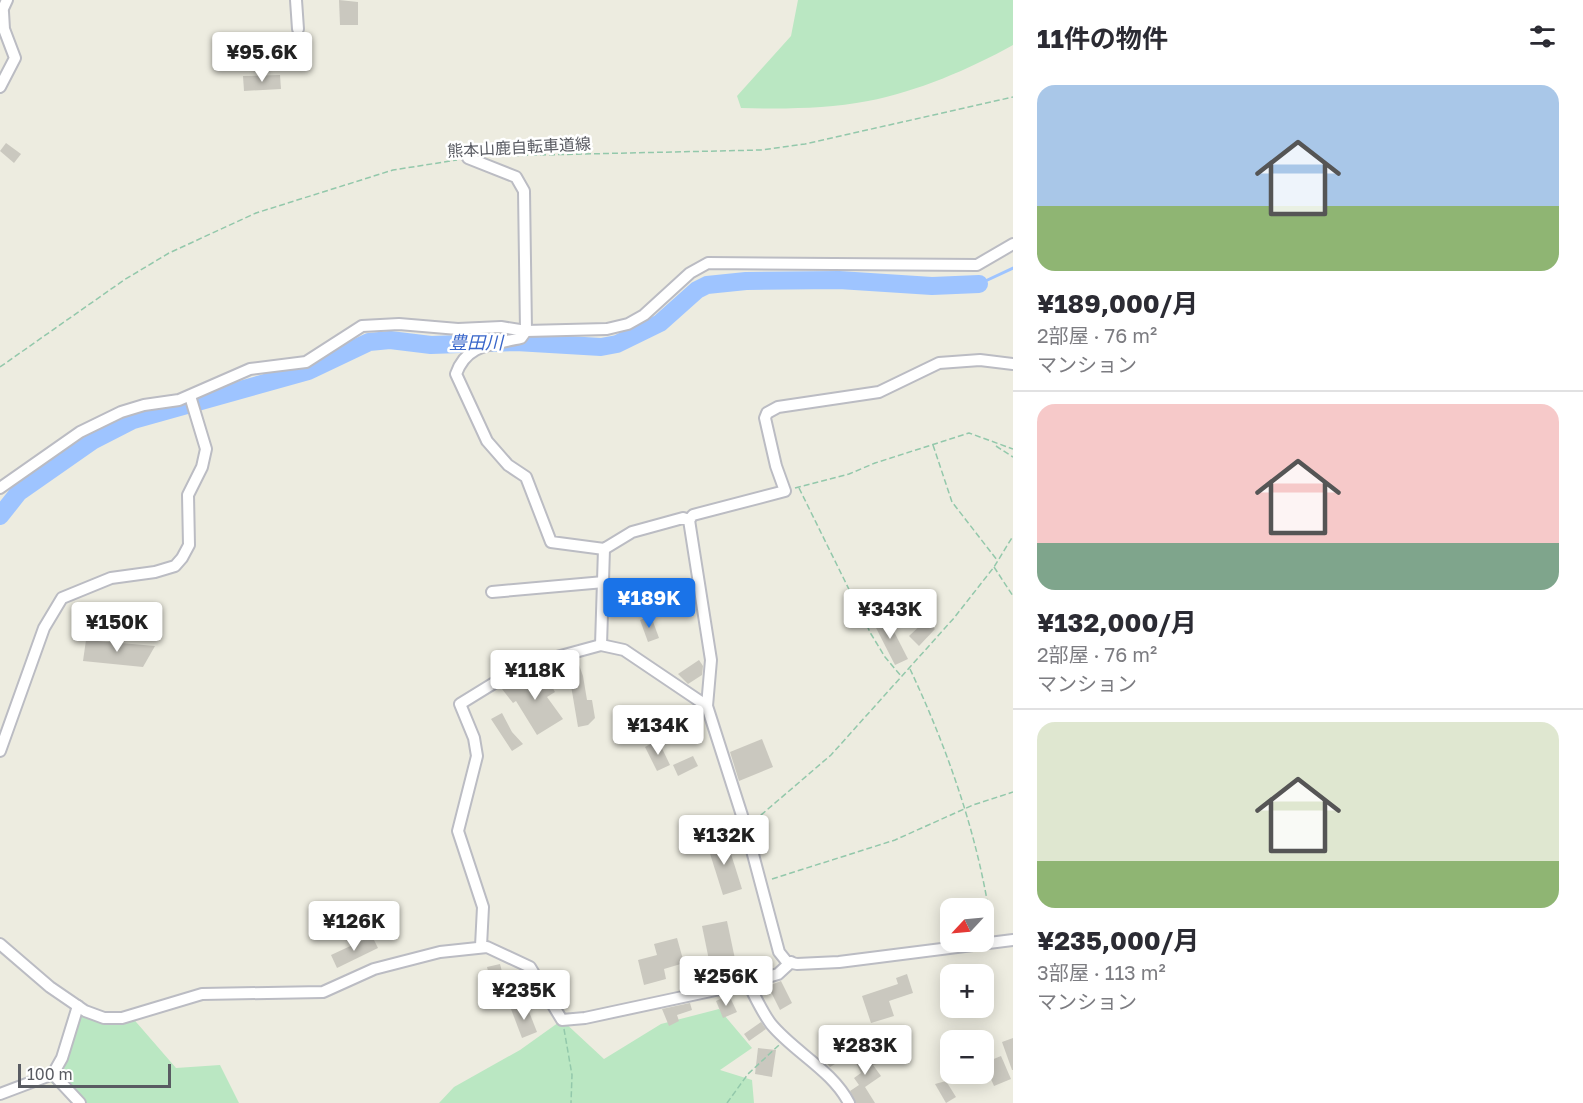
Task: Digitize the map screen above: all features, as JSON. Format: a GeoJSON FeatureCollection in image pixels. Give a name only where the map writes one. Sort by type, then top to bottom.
{"type":"FeatureCollection","features":[{"type":"Feature","properties":{"kind":"street"},"geometry":{"type":"LineString","coordinates":[[0,87],[15,58],[2,32],[2,14],[7,0]]}},
{"type":"Feature","properties":{"kind":"street"},"geometry":{"type":"LineString","coordinates":[[296,0],[298,28]]}},
{"type":"Feature","properties":{"kind":"street"},"geometry":{"type":"LineString","coordinates":[[468,158],[516,177],[524,191],[526,331],[521,338],[471,350],[456,374],[459,385],[487,441],[508,465],[526,477],[550,542],[604,549],[632,532],[682,518],[689,520]]}},
{"type":"Feature","properties":{"kind":"street"},"geometry":{"type":"LineString","coordinates":[[0,488],[80,432],[100,422],[144,405],[179,400],[250,369],[306,362],[362,326],[399,324],[458,329],[501,327],[526,331],[608,329],[628,324],[644,315],[690,273],[708,263],[977,265],[1013,244]]}},
{"type":"Feature","properties":{"kind":"street"},"geometry":{"type":"LineString","coordinates":[[791,963],[779,952],[773,921],[760,883],[746,828],[707,706],[711,660],[689,520],[693,515],[785,491],[765,418],[767,413],[773,410],[798,403],[879,392],[939,363],[980,360],[1013,364]]}},
{"type":"Feature","properties":{"kind":"street"},"geometry":{"type":"LineString","coordinates":[[0,751],[44,628],[62,598],[111,578],[156,572],[175,566],[189,545],[188,495],[202,467],[206,449],[190,396]]}},
{"type":"Feature","properties":{"kind":"street"},"geometry":{"type":"LineString","coordinates":[[602,645],[604,549]]}},
{"type":"Feature","properties":{"kind":"street"},"geometry":{"type":"LineString","coordinates":[[492,592],[604,582]]}},
{"type":"Feature","properties":{"kind":"street"},"geometry":{"type":"LineString","coordinates":[[482,946],[483,907],[458,831],[477,756],[474,738],[460,704],[520,667],[602,645],[624,650],[707,706]]}},
{"type":"Feature","properties":{"kind":"street"},"geometry":{"type":"LineString","coordinates":[[994,942],[1013,940]]}},
{"type":"Feature","properties":{"kind":"street"},"geometry":{"type":"LineString","coordinates":[[0,944],[78,1006],[104,1018],[122,1018],[201,994],[323,992],[374,969],[440,952],[482,946],[504,953],[530,967],[562,1020],[585,1018],[748,983],[778,974],[791,963],[878,959],[940,950]]}},
{"type":"Feature","properties":{"kind":"street"},"geometry":{"type":"LineString","coordinates":[[748,983],[770,1023],[814,1063],[845,1095],[849,1103]]}},
{"type":"Feature","properties":{"kind":"street"},"geometry":{"type":"LineString","coordinates":[[0,1094],[53,1074],[62,1058],[78,1006]]}},
{"type":"Feature","properties":{"kind":"street"},"geometry":{"type":"LineString","coordinates":[[53,1074],[80,1103]]}},
{"type":"Feature","properties":{"kind":"path","name":"熊本山鹿自転車道線"},"geometry":{"type":"LineString","coordinates":[[490,157],[761,150],[805,144],[1013,97]]}},
{"type":"Feature","properties":{"kind":"path","name":"熊本山鹿自転車道線"},"geometry":{"type":"LineString","coordinates":[[0,367],[124,280],[170,253],[256,213],[393,170],[468,158]]}},
{"type":"Feature","properties":{"kind":"path"},"geometry":{"type":"LineString","coordinates":[[901,677],[871,634],[798,488],[849,474],[969,434],[1013,449]]}},
{"type":"Feature","properties":{"kind":"path"},"geometry":{"type":"LineString","coordinates":[[993,444],[1013,457]]}},
{"type":"Feature","properties":{"kind":"path"},"geometry":{"type":"LineString","coordinates":[[933,445],[952,502],[998,560]]}},
{"type":"Feature","properties":{"kind":"path"},"geometry":{"type":"LineString","coordinates":[[746,828],[831,755],[954,618],[994,567],[1013,536]]}},
{"type":"Feature","properties":{"kind":"path"},"geometry":{"type":"LineString","coordinates":[[994,567],[1013,596]]}},
{"type":"Feature","properties":{"kind":"path"},"geometry":{"type":"LineString","coordinates":[[909,668],[936,723],[964,808],[983,898]]}},
{"type":"Feature","properties":{"kind":"path"},"geometry":{"type":"LineString","coordinates":[[760,883],[895,840],[964,808],[1013,792]]}},
{"type":"Feature","properties":{"kind":"path"},"geometry":{"type":"LineString","coordinates":[[562,1020],[572,1076],[571,1103]]}},
{"type":"Feature","properties":{"kind":"path"},"geometry":{"type":"LineString","coordinates":[[727,1103],[748,1074],[786,1039]]}},
{"type":"Feature","properties":{"kind":"green space"},"geometry":{"type":"Polygon","coordinates":[[[798,0],[1013,0],[1013,45],[942,79],[886,97],[852,104],[820,107],[741,108],[737,96],[791,36],[798,0]]]}},
{"type":"Feature","properties":{"kind":"green space"},"geometry":{"type":"Polygon","coordinates":[[[719,1009],[752,1048],[720,1070],[752,1080],[754,1103],[439,1103],[454,1087],[520,1050],[562,1020],[604,1059],[661,1024],[719,1009]]]}},
{"type":"Feature","properties":{"kind":"green space"},"geometry":{"type":"Polygon","coordinates":[[[85,1011],[130,1015],[176,1068],[220,1065],[239,1103],[73,1103],[44,1076],[85,1011]]]}},
{"type":"Feature","properties":{"kind":"building"},"geometry":{"type":"Polygon","coordinates":[[[339,0],[358,2],[358,25],[340,25],[339,0]]]}},
{"type":"Feature","properties":{"kind":"building"},"geometry":{"type":"Polygon","coordinates":[[[280,75],[281,89],[244,91],[243,76],[280,75]]]}},
{"type":"Feature","properties":{"kind":"building"},"geometry":{"type":"Polygon","coordinates":[[[6,143],[21,154],[14,163],[0,151],[6,143]]]}},
{"type":"Feature","properties":{"kind":"building"},"geometry":{"type":"Polygon","coordinates":[[[651,616],[659,638],[648,642],[640,620],[651,616]]]}},
{"type":"Feature","properties":{"kind":"building"},"geometry":{"type":"Polygon","coordinates":[[[886,616],[908,659],[895,665],[873,622],[886,616]]]}},
{"type":"Feature","properties":{"kind":"building"},"geometry":{"type":"Polygon","coordinates":[[[926,620],[935,629],[919,646],[909,636],[926,620]]]}},
{"type":"Feature","properties":{"kind":"building"},"geometry":{"type":"Polygon","coordinates":[[[86,640],[155,646],[143,667],[83,661],[86,640]]]}},
{"type":"Feature","properties":{"kind":"building"},"geometry":{"type":"Polygon","coordinates":[[[577,659],[583,676],[587,700],[592,700],[595,718],[588,725],[578,727],[567,662],[577,659]]]}},
{"type":"Feature","properties":{"kind":"building"},"geometry":{"type":"Polygon","coordinates":[[[699,660],[703,666],[702,675],[688,684],[678,674],[699,660]]]}},
{"type":"Feature","properties":{"kind":"building"},"geometry":{"type":"Polygon","coordinates":[[[542,669],[555,692],[547,697],[563,719],[537,735],[516,701],[513,703],[502,689],[519,677],[521,681],[542,669]]]}},
{"type":"Feature","properties":{"kind":"building"},"geometry":{"type":"Polygon","coordinates":[[[502,713],[512,732],[523,744],[512,751],[491,719],[502,713]]]}},
{"type":"Feature","properties":{"kind":"building"},"geometry":{"type":"Polygon","coordinates":[[[762,739],[773,767],[739,781],[730,752],[762,739]]]}},
{"type":"Feature","properties":{"kind":"building"},"geometry":{"type":"Polygon","coordinates":[[[658,740],[670,765],[657,771],[645,747],[658,740]]]}},
{"type":"Feature","properties":{"kind":"building"},"geometry":{"type":"Polygon","coordinates":[[[693,756],[698,766],[678,776],[673,765],[693,756]]]}},
{"type":"Feature","properties":{"kind":"building"},"geometry":{"type":"Polygon","coordinates":[[[726,838],[742,889],[723,895],[707,844],[726,838]]]}},
{"type":"Feature","properties":{"kind":"building"},"geometry":{"type":"Polygon","coordinates":[[[727,921],[735,959],[710,965],[702,926],[727,921]]]}},
{"type":"Feature","properties":{"kind":"building"},"geometry":{"type":"Polygon","coordinates":[[[372,936],[378,948],[337,968],[331,955],[372,936]]]}},
{"type":"Feature","properties":{"kind":"building"},"geometry":{"type":"Polygon","coordinates":[[[677,938],[684,963],[664,969],[666,979],[644,985],[638,960],[657,955],[654,944],[677,938]]]}},
{"type":"Feature","properties":{"kind":"building"},"geometry":{"type":"Polygon","coordinates":[[[500,964],[506,987],[493,990],[487,967],[500,964]]]}},
{"type":"Feature","properties":{"kind":"building"},"geometry":{"type":"Polygon","coordinates":[[[907,974],[913,993],[889,1001],[894,1016],[871,1023],[862,996],[898,984],[896,978],[907,974]]]}},
{"type":"Feature","properties":{"kind":"building"},"geometry":{"type":"Polygon","coordinates":[[[781,981],[792,1003],[780,1010],[768,986],[781,981]]]}},
{"type":"Feature","properties":{"kind":"building"},"geometry":{"type":"Polygon","coordinates":[[[729,995],[737,1012],[723,1018],[716,1001],[729,995]]]}},
{"type":"Feature","properties":{"kind":"building"},"geometry":{"type":"Polygon","coordinates":[[[690,1003],[692,1010],[677,1015],[679,1021],[669,1026],[662,1009],[690,1003]]]}},
{"type":"Feature","properties":{"kind":"building"},"geometry":{"type":"Polygon","coordinates":[[[526,1004],[537,1032],[522,1038],[511,1009],[526,1004]]]}},
{"type":"Feature","properties":{"kind":"building"},"geometry":{"type":"Polygon","coordinates":[[[761,1022],[766,1029],[749,1041],[744,1034],[761,1022]]]}},
{"type":"Feature","properties":{"kind":"building"},"geometry":{"type":"Polygon","coordinates":[[[1013,1038],[1013,1070],[1012,1070],[1002,1042],[1013,1038]]]}},
{"type":"Feature","properties":{"kind":"building"},"geometry":{"type":"Polygon","coordinates":[[[836,1044],[845,1058],[830,1067],[820,1054],[836,1044]]]}},
{"type":"Feature","properties":{"kind":"building"},"geometry":{"type":"Polygon","coordinates":[[[869,1047],[877,1064],[873,1065],[881,1076],[865,1087],[875,1103],[856,1103],[850,1091],[859,1085],[854,1078],[861,1073],[852,1055],[869,1047]]]}},
{"type":"Feature","properties":{"kind":"building"},"geometry":{"type":"Polygon","coordinates":[[[758,1048],[776,1050],[772,1077],[755,1074],[758,1048]]]}},
{"type":"Feature","properties":{"kind":"building"},"geometry":{"type":"Polygon","coordinates":[[[1001,1056],[1011,1079],[994,1086],[993,1084],[994,1059],[1001,1056]]]}},
{"type":"Feature","properties":{"kind":"building"},"geometry":{"type":"Polygon","coordinates":[[[935,1084],[948,1084],[956,1097],[946,1103],[935,1084]]]}},
{"type":"Feature","properties":{"kind":"waterway"},"geometry":{"type":"LineString","coordinates":[[979,284],[1013,268]]}},
{"type":"Feature","properties":{"kind":"waterway","name":"豊田川"},"geometry":{"type":"LineString","coordinates":[[0,516],[19,492],[92,441],[133,420],[308,371],[369,342],[390,340],[431,345],[516,342],[601,347],[617,344],[660,323],[697,290],[707,285],[746,281],[839,280],[932,286],[979,284]]}}]}
